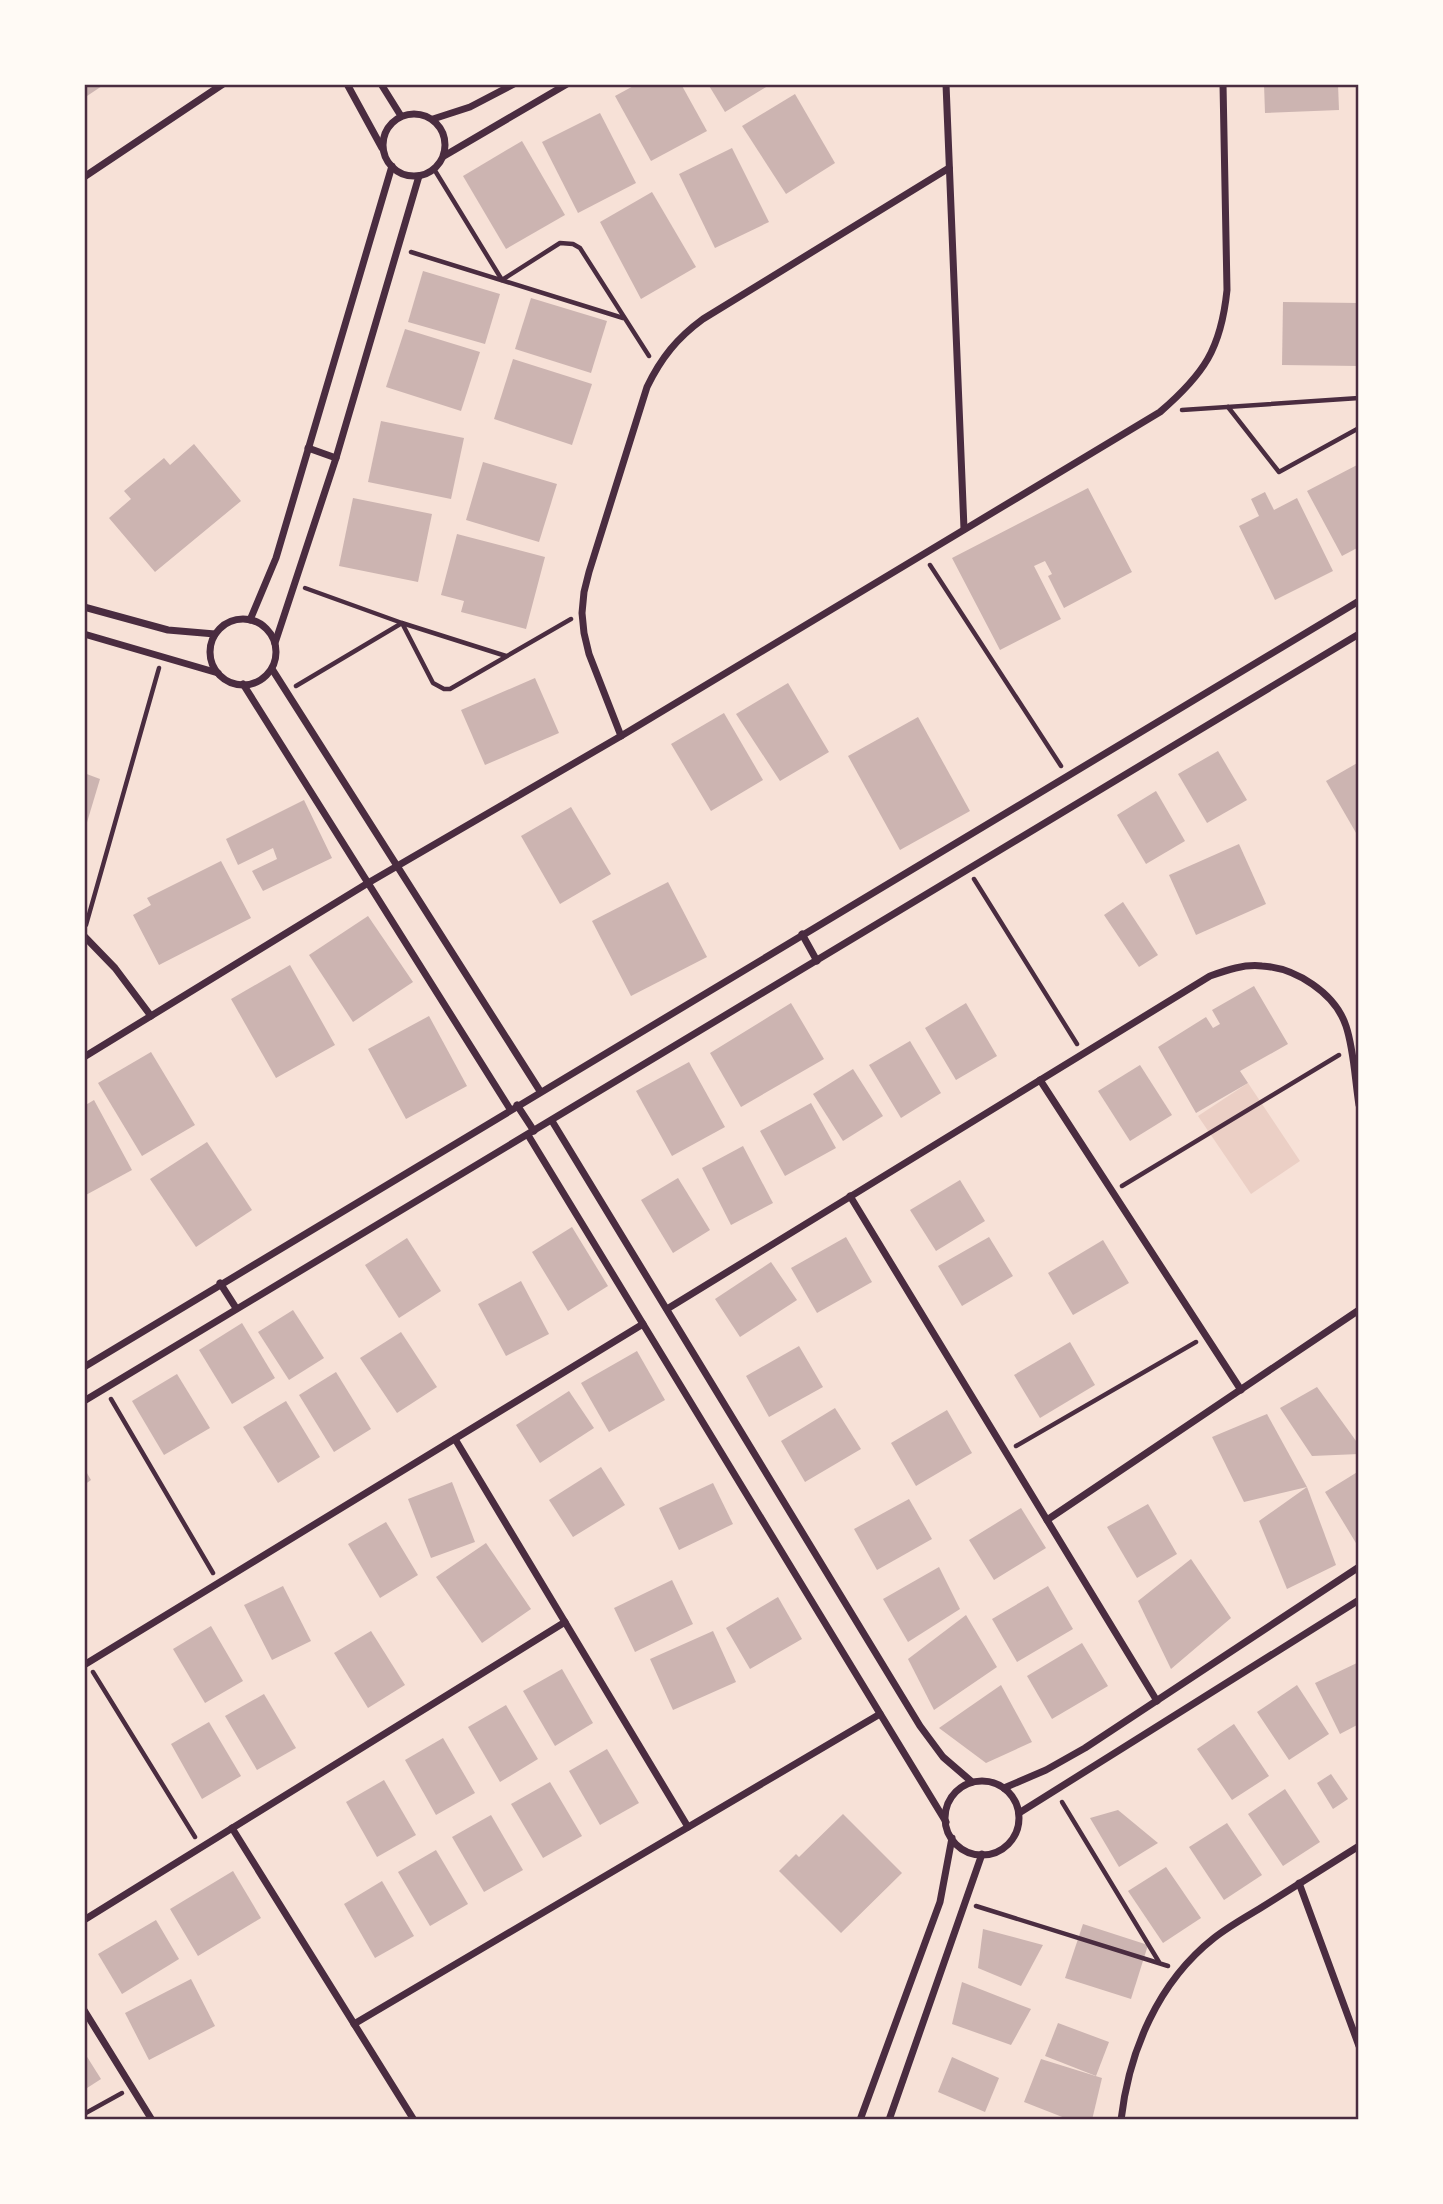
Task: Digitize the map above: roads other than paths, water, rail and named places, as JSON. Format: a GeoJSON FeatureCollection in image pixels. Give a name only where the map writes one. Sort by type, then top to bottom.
{"type":"FeatureCollection","features":[{"type":"Feature","properties":{"kind":"street"},"geometry":{"type":"LineString","coordinates":[[84,177],[223,84]]}},
{"type":"Feature","properties":{"kind":"street"},"geometry":{"type":"LineString","coordinates":[[347,84],[391,166],[403,174],[419,176],[434,169],[444,156],[567,84]]}},
{"type":"Feature","properties":{"kind":"street"},"geometry":{"type":"LineString","coordinates":[[381,84],[401,116]]}},
{"type":"Feature","properties":{"kind":"street"},"geometry":{"type":"LineString","coordinates":[[433,119],[470,107],[514,84]]}},
{"type":"Feature","properties":{"kind":"street"},"geometry":{"type":"LineString","coordinates":[[946,84],[964,529]]}},
{"type":"Feature","properties":{"kind":"street"},"geometry":{"type":"LineString","coordinates":[[84,1057],[368,883],[621,736],[1160,412],[1189,387],[1205,366],[1217,342],[1224,316],[1227,290],[1223,84]]}},
{"type":"Feature","properties":{"kind":"street"},"geometry":{"type":"LineString","coordinates":[[383,150],[388,126],[401,116],[417,113],[433,119],[443,132],[446,148],[444,156]]}},
{"type":"Feature","properties":{"kind":"street"},"geometry":{"type":"LineString","coordinates":[[250,620],[276,558],[391,166]]}},
{"type":"Feature","properties":{"kind":"street"},"geometry":{"type":"LineString","coordinates":[[621,736],[583,633],[583,592],[647,387],[656,367],[669,348],[694,326],[949,168]]}},
{"type":"Feature","properties":{"kind":"street"},"geometry":{"type":"LineString","coordinates":[[275,643],[336,458],[419,176]]}},
{"type":"Feature","properties":{"kind":"street"},"geometry":{"type":"LineString","coordinates":[[308,448],[336,458]]}},
{"type":"Feature","properties":{"kind":"street"},"geometry":{"type":"LineString","coordinates":[[84,1367],[1359,601]]}},
{"type":"Feature","properties":{"kind":"street"},"geometry":{"type":"LineString","coordinates":[[84,607],[168,630],[215,634]]}},
{"type":"Feature","properties":{"kind":"street"},"geometry":{"type":"LineString","coordinates":[[84,634],[218,673],[233,683],[243,684],[254,683],[272,669],[275,643],[266,628],[250,620],[231,622],[215,634],[210,654],[218,673]]}},
{"type":"Feature","properties":{"kind":"street"},"geometry":{"type":"LineString","coordinates":[[84,1401],[1359,634]]}},
{"type":"Feature","properties":{"kind":"street"},"geometry":{"type":"LineString","coordinates":[[272,669],[540,1091]]}},
{"type":"Feature","properties":{"kind":"street"},"geometry":{"type":"LineString","coordinates":[[243,684],[368,883],[531,1133],[643,1324],[946,1822],[951,1838],[940,1902],[860,2120]]}},
{"type":"Feature","properties":{"kind":"street"},"geometry":{"type":"LineString","coordinates":[[802,934],[817,961]]}},
{"type":"Feature","properties":{"kind":"street"},"geometry":{"type":"LineString","coordinates":[[84,935],[115,968],[151,1016]]}},
{"type":"Feature","properties":{"kind":"street"},"geometry":{"type":"LineString","coordinates":[[667,1309],[1210,976],[1235,967],[1262,966],[1288,971],[1312,984],[1332,1002],[1346,1025],[1359,1105]]}},
{"type":"Feature","properties":{"kind":"street"},"geometry":{"type":"LineString","coordinates":[[1040,1080],[1241,1390]]}},
{"type":"Feature","properties":{"kind":"street"},"geometry":{"type":"LineString","coordinates":[[552,1121],[920,1726],[943,1757],[972,1782]]}},
{"type":"Feature","properties":{"kind":"street"},"geometry":{"type":"LineString","coordinates":[[850,1196],[1157,1701]]}},
{"type":"Feature","properties":{"kind":"street"},"geometry":{"type":"LineString","coordinates":[[220,1283],[236,1308]]}},
{"type":"Feature","properties":{"kind":"street"},"geometry":{"type":"LineString","coordinates":[[1047,1520],[1359,1310]]}},
{"type":"Feature","properties":{"kind":"street"},"geometry":{"type":"LineString","coordinates":[[85,1664],[643,1324]]}},
{"type":"Feature","properties":{"kind":"street"},"geometry":{"type":"LineString","coordinates":[[455,1439],[688,1827]]}},
{"type":"Feature","properties":{"kind":"street"},"geometry":{"type":"LineString","coordinates":[[1004,1788],[1066,1760],[1359,1567]]}},
{"type":"Feature","properties":{"kind":"street"},"geometry":{"type":"LineString","coordinates":[[1019,1812],[1359,1600]]}},
{"type":"Feature","properties":{"kind":"street"},"geometry":{"type":"LineString","coordinates":[[84,1920],[565,1622]]}},
{"type":"Feature","properties":{"kind":"street"},"geometry":{"type":"LineString","coordinates":[[354,2024],[880,1714]]}},
{"type":"Feature","properties":{"kind":"street"},"geometry":{"type":"LineString","coordinates":[[946,1822],[949,1802],[955,1793],[972,1782],[994,1783],[1004,1788],[1016,1803],[1019,1812],[1013,1838],[1000,1850],[982,1854],[960,1847],[951,1838]]}},
{"type":"Feature","properties":{"kind":"street"},"geometry":{"type":"LineString","coordinates":[[232,1828],[414,2120]]}},
{"type":"Feature","properties":{"kind":"street"},"geometry":{"type":"LineString","coordinates":[[1121,2120],[1124,2088],[1137,2046],[1156,2006],[1182,1970],[1213,1938],[1359,1846]]}},
{"type":"Feature","properties":{"kind":"street"},"geometry":{"type":"LineString","coordinates":[[889,2120],[982,1854]]}},
{"type":"Feature","properties":{"kind":"street"},"geometry":{"type":"LineString","coordinates":[[1300,1883],[1359,2046]]}},
{"type":"Feature","properties":{"kind":"street"},"geometry":{"type":"LineString","coordinates":[[84,2010],[152,2120]]}}]}
